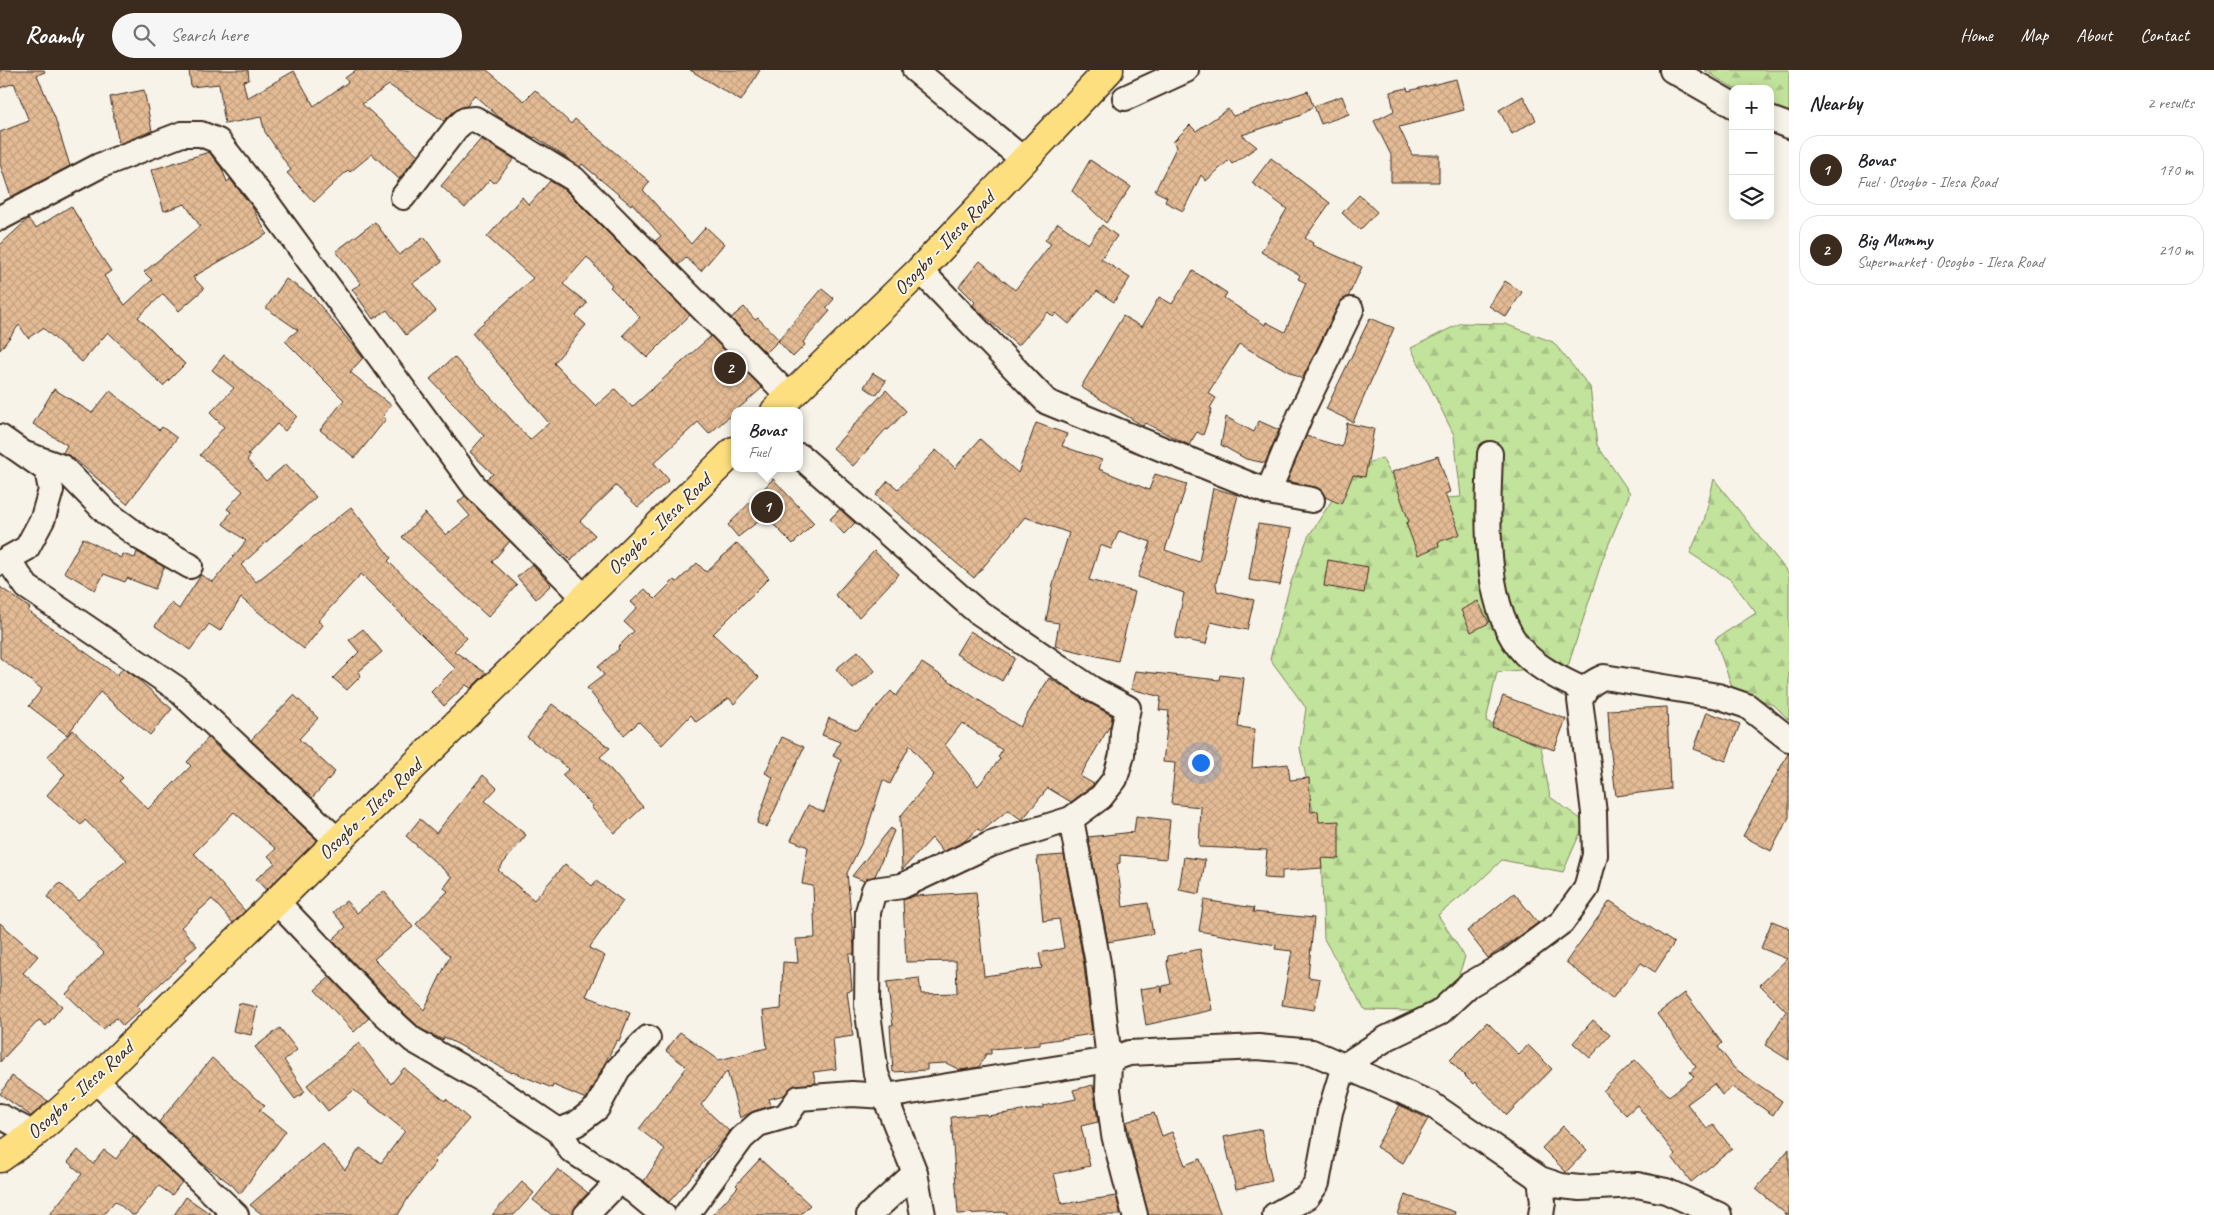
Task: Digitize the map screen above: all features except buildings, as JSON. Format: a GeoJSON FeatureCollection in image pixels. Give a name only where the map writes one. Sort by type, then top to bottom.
{"type":"FeatureCollection","features":[{"type":"Feature","properties":{"kind":"main road","name":"Osogbo - Ilesa Road"},"geometry":{"type":"LineString","coordinates":[[782,403],[920,270],[1108,70]]}},
{"type":"Feature","properties":{"kind":"main road","name":"Osogbo - Ilesa Road"},"geometry":{"type":"LineString","coordinates":[[0,1158],[34,1134],[95,1080],[731,454]]}},
{"type":"Feature","properties":{"kind":"street"},"geometry":{"type":"LineString","coordinates":[[915,70],[1024,160]]}},
{"type":"Feature","properties":{"kind":"street"},"geometry":{"type":"LineString","coordinates":[[1125,98],[1186,70]]}},
{"type":"Feature","properties":{"kind":"street"},"geometry":{"type":"LineString","coordinates":[[1672,70],[1729,103]]}},
{"type":"Feature","properties":{"kind":"street"},"geometry":{"type":"LineString","coordinates":[[403,196],[456,128],[465,120],[474,119],[574,179],[716,320],[782,403]]}},
{"type":"Feature","properties":{"kind":"street"},"geometry":{"type":"LineString","coordinates":[[0,218],[99,166],[182,134],[201,134],[218,141],[270,207],[475,486],[584,597]]}},
{"type":"Feature","properties":{"kind":"street"},"geometry":{"type":"LineString","coordinates":[[920,270],[1047,402],[1268,492],[1312,500]]}},
{"type":"Feature","properties":{"kind":"street"},"geometry":{"type":"LineString","coordinates":[[1268,492],[1302,411],[1351,310]]}},
{"type":"Feature","properties":{"kind":"street"},"geometry":{"type":"LineString","coordinates":[[0,437],[47,470],[51,490],[43,518],[27,548],[4,561],[27,587],[176,688],[338,841]]}},
{"type":"Feature","properties":{"kind":"street"},"geometry":{"type":"LineString","coordinates":[[1490,454],[1488,506],[1494,590],[1505,625],[1525,654],[1557,677],[1584,690]]}},
{"type":"Feature","properties":{"kind":"street"},"geometry":{"type":"LineString","coordinates":[[28,455],[62,467],[106,512],[141,538],[190,566]]}},
{"type":"Feature","properties":{"kind":"street"},"geometry":{"type":"LineString","coordinates":[[803,459],[974,609],[1092,690],[1128,708],[1123,732],[1122,755],[1115,779],[1100,797],[1071,819],[991,844],[902,886],[874,890],[868,912],[867,1005],[876,1074],[915,1173],[923,1215]]}},
{"type":"Feature","properties":{"kind":"street"},"geometry":{"type":"LineString","coordinates":[[1276,1215],[1307,1197],[1317,1183],[1330,1112],[1344,1066],[1387,1038],[1440,1013],[1469,985],[1507,963],[1562,922],[1586,888],[1596,855],[1594,813],[1580,700],[1584,690],[1593,682],[1604,677],[1718,696],[1747,706],[1789,739]]}},
{"type":"Feature","properties":{"kind":"street"},"geometry":{"type":"LineString","coordinates":[[1071,819],[1098,963],[1109,1060],[1108,1090],[1114,1135],[1135,1215]]}},
{"type":"Feature","properties":{"kind":"street"},"geometry":{"type":"LineString","coordinates":[[276,900],[378,1008],[413,1040],[485,1081],[559,1132],[572,1150],[634,1191],[663,1215]]}},
{"type":"Feature","properties":{"kind":"street"},"geometry":{"type":"LineString","coordinates":[[559,1132],[576,1124],[597,1108],[618,1069],[648,1038]]}},
{"type":"Feature","properties":{"kind":"street"},"geometry":{"type":"LineString","coordinates":[[686,1215],[742,1138],[758,1124],[786,1116],[799,1098],[852,1094],[886,1096],[1109,1060],[1129,1054],[1258,1047],[1312,1052],[1431,1104],[1540,1179],[1561,1186],[1580,1188],[1637,1185],[1666,1191],[1719,1215]]}},
{"type":"Feature","properties":{"kind":"street"},"geometry":{"type":"LineString","coordinates":[[852,1094],[862,1080],[876,1074]]}},
{"type":"Feature","properties":{"kind":"street"},"geometry":{"type":"LineString","coordinates":[[95,1080],[236,1215]]}},
{"type":"Feature","properties":{"kind":"street"},"geometry":{"type":"LineString","coordinates":[[0,1116],[34,1134]]}},
{"type":"Feature","properties":{"kind":"street"},"geometry":{"type":"LineString","coordinates":[[869,1215],[915,1173]]}},
{"type":"Feature","properties":{"kind":"street"},"geometry":{"type":"LineString","coordinates":[[1540,1179],[1543,1202],[1541,1215]]}},
{"type":"Feature","properties":{"kind":"street"},"geometry":{"type":"LineString","coordinates":[[586,1215],[618,1182]]}},
{"type":"Feature","properties":{"kind":"green space"},"geometry":{"type":"Polygon","coordinates":[[[1704,70],[1789,70],[1789,112],[1774,110],[1774,85],[1729,85],[1704,70]]]}},
{"type":"Feature","properties":{"kind":"green space"},"geometry":{"type":"Polygon","coordinates":[[[1461,323],[1505,324],[1553,342],[1590,387],[1597,445],[1630,493],[1603,558],[1568,666],[1497,672],[1486,721],[1541,747],[1550,797],[1585,822],[1563,872],[1502,860],[1479,882],[1438,915],[1465,957],[1454,989],[1412,1011],[1365,1010],[1324,939],[1321,850],[1300,748],[1306,708],[1270,659],[1290,585],[1308,537],[1353,468],[1382,458],[1405,501],[1461,497],[1454,435],[1411,348],[1461,323]]]}},
{"type":"Feature","properties":{"kind":"green space"},"geometry":{"type":"Polygon","coordinates":[[[1714,479],[1789,574],[1789,720],[1775,706],[1732,687],[1715,639],[1756,613],[1731,580],[1690,553],[1704,521],[1714,479]]]}},
{"type":"Feature","properties":{"kind":"place","name":"Big Mummy"},"geometry":{"type":"Point","coordinates":[730,368]}},
{"type":"Feature","properties":{"kind":"place","name":"Bovas"},"geometry":{"type":"Point","coordinates":[767,507]}}]}
